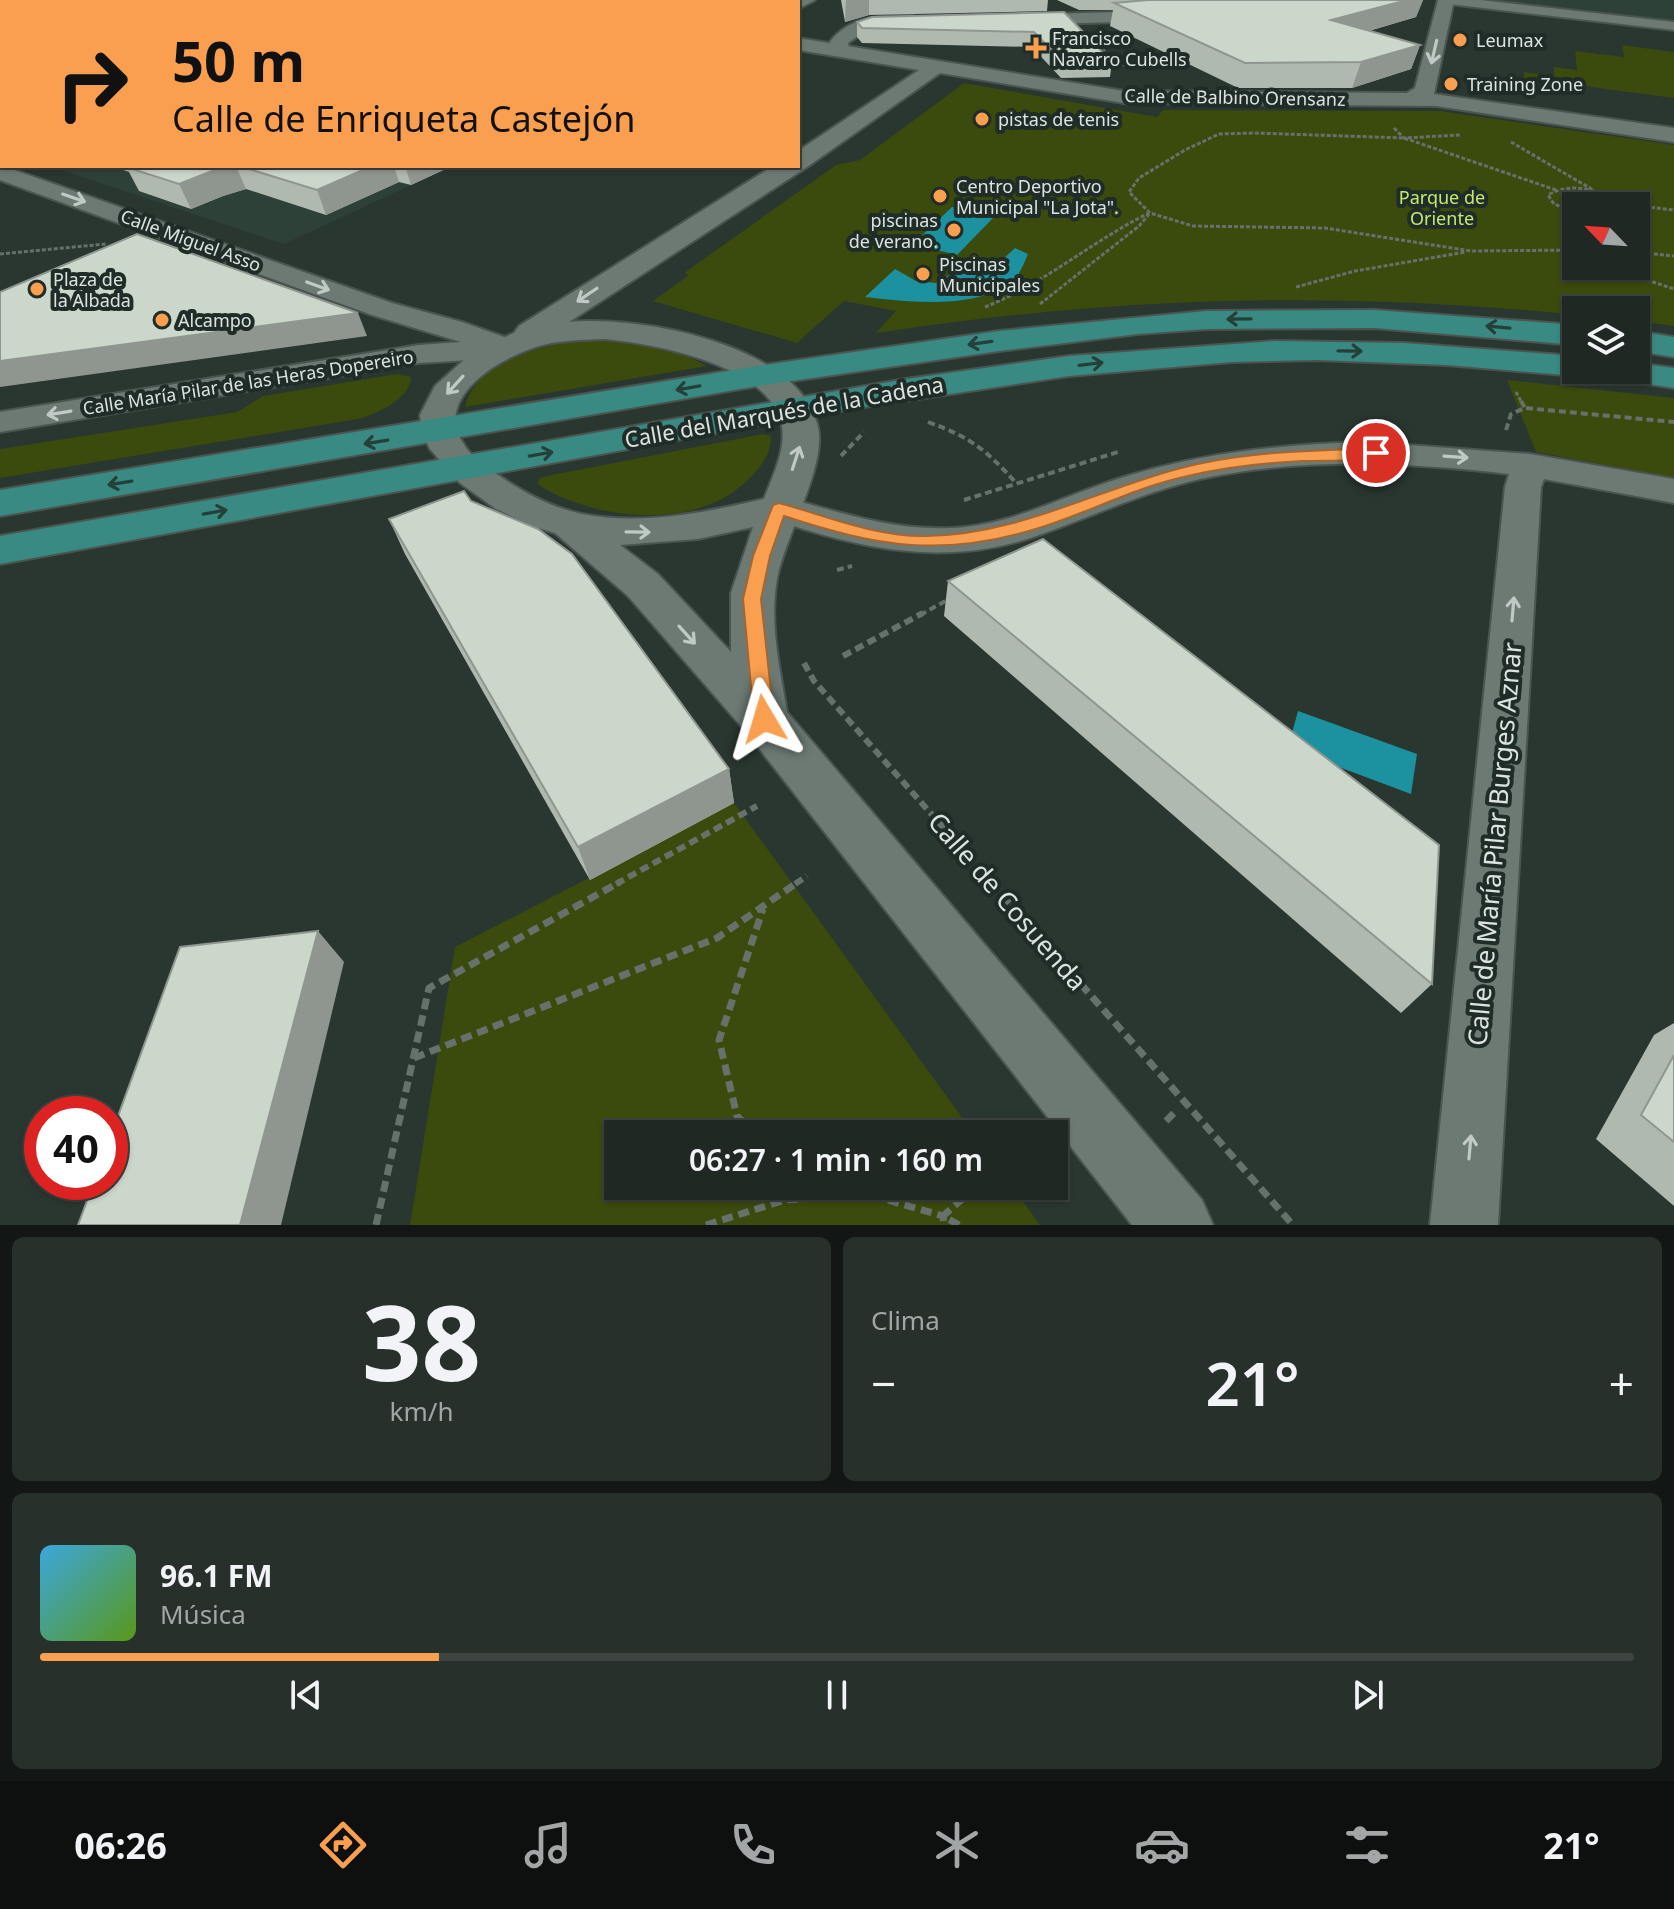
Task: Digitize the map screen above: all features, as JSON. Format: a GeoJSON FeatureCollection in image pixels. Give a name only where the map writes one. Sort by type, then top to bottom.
{"type":"FeatureCollection","features":[{"type":"Feature","properties":{"kind":"main road","name":"Calle del Marqués de la Cadena"},"geometry":{"type":"LineString","coordinates":[[0,503],[764,375],[999,341],[1206,320],[1375,319],[1562,334]]}},
{"type":"Feature","properties":{"kind":"main road"},"geometry":{"type":"LineString","coordinates":[[1650,343],[1674,347]]}},
{"type":"Feature","properties":{"kind":"main road","name":"Calle del Marqués de la Cadena"},"geometry":{"type":"LineString","coordinates":[[0,550],[792,408],[999,375],[1235,352],[1348,351],[1475,356],[1562,365]]}},
{"type":"Feature","properties":{"kind":"main road"},"geometry":{"type":"LineString","coordinates":[[1650,375],[1674,378]]}},
{"type":"Feature","properties":{"kind":"street"},"geometry":{"type":"LineString","coordinates":[[990,20],[1153,16],[1174,12],[1189,0]]}},
{"type":"Feature","properties":{"kind":"street"},"geometry":{"type":"LineString","coordinates":[[1413,99],[1425,91],[1448,0],[1674,26]]}},
{"type":"Feature","properties":{"kind":"street"},"geometry":{"type":"LineString","coordinates":[[841,51],[838,44],[847,31],[861,25],[929,21]]}},
{"type":"Feature","properties":{"kind":"street","name":"Calle de Balbino Orensanz"},"geometry":{"type":"LineString","coordinates":[[800,44],[1124,97],[1413,99],[1485,106],[1674,135]]}},
{"type":"Feature","properties":{"kind":"street"},"geometry":{"type":"LineString","coordinates":[[800,161],[936,67]]}},
{"type":"Feature","properties":{"kind":"street"},"geometry":{"type":"LineString","coordinates":[[787,168],[470,369],[446,396],[437,417],[439,431],[452,455],[464,468],[523,506],[569,525],[643,585],[764,719],[1177,1225]]}},
{"type":"Feature","properties":{"kind":"street","name":"Calle Miguel Asso"},"geometry":{"type":"LineString","coordinates":[[0,172],[382,309],[505,346]]}},
{"type":"Feature","properties":{"kind":"street"},"geometry":{"type":"LineString","coordinates":[[653,255],[624,288],[619,305],[628,319],[657,336],[746,364],[764,375],[792,408],[802,431],[801,444],[761,556],[752,599],[764,719]]}},
{"type":"Feature","properties":{"kind":"street"},"geometry":{"type":"LineString","coordinates":[[371,363],[394,349],[404,331],[399,322],[382,309]]}},
{"type":"Feature","properties":{"kind":"street"},"geometry":{"type":"LineString","coordinates":[[505,346],[585,331],[657,336]]}},
{"type":"Feature","properties":{"kind":"street","name":"Calle María Pilar de las Heras Dopereiro"},"geometry":{"type":"LineString","coordinates":[[0,422],[452,350],[505,346]]}},
{"type":"Feature","properties":{"kind":"street"},"geometry":{"type":"LineString","coordinates":[[569,525],[649,533],[712,524],[779,508],[831,526],[893,540],[946,541],[1008,532],[1152,480],[1264,458],[1328,453],[1518,448],[1586,472],[1674,491]]}},
{"type":"Feature","properties":{"kind":"street","name":"Calle de María Pilar Burges Aznar"},"geometry":{"type":"LineString","coordinates":[[1464,1225],[1523,487],[1518,448]]}},
{"type":"Feature","properties":{"kind":"path"},"geometry":{"type":"LineString","coordinates":[[1095,43],[1132,72]]}},
{"type":"Feature","properties":{"kind":"path"},"geometry":{"type":"LineString","coordinates":[[1471,251],[1325,228],[1193,226],[1150,213],[1129,192],[1134,182],[1185,150],[1219,134],[1404,138],[1556,190],[1590,192]]}},
{"type":"Feature","properties":{"kind":"path"},"geometry":{"type":"LineString","coordinates":[[1508,141],[1597,192]]}},
{"type":"Feature","properties":{"kind":"path"},"geometry":{"type":"LineString","coordinates":[[1556,190],[1548,195],[1549,200],[1562,206]]}},
{"type":"Feature","properties":{"kind":"path"},"geometry":{"type":"LineString","coordinates":[[1650,208],[1674,210]]}},
{"type":"Feature","properties":{"kind":"path"},"geometry":{"type":"LineString","coordinates":[[1037,307],[1139,226],[1150,213]]}},
{"type":"Feature","properties":{"kind":"path"},"geometry":{"type":"LineString","coordinates":[[980,309],[1014,298],[1125,224],[1150,213]]}},
{"type":"Feature","properties":{"kind":"path"},"geometry":{"type":"LineString","coordinates":[[0,254],[114,243]]}},
{"type":"Feature","properties":{"kind":"path"},"geometry":{"type":"LineString","coordinates":[[1290,291],[1304,283],[1355,271],[1471,251],[1562,250]]}},
{"type":"Feature","properties":{"kind":"path"},"geometry":{"type":"LineString","coordinates":[[1650,253],[1674,256]]}},
{"type":"Feature","properties":{"kind":"path"},"geometry":{"type":"LineString","coordinates":[[1647,280],[1674,289]]}},
{"type":"Feature","properties":{"kind":"path"},"geometry":{"type":"LineString","coordinates":[[1518,448],[1506,420],[1511,413],[1525,408],[1674,422]]}},
{"type":"Feature","properties":{"kind":"path"},"geometry":{"type":"LineString","coordinates":[[921,419],[966,436],[989,453],[1017,484]]}},
{"type":"Feature","properties":{"kind":"path"},"geometry":{"type":"LineString","coordinates":[[836,465],[855,438],[873,427]]}},
{"type":"Feature","properties":{"kind":"path"},"geometry":{"type":"LineString","coordinates":[[843,656],[961,593]]}},
{"type":"Feature","properties":{"kind":"path","name":"Calle de Cosuenda"},"geometry":{"type":"LineString","coordinates":[[802,658],[824,693],[1293,1225]]}},
{"type":"Feature","properties":{"kind":"path"},"geometry":{"type":"LineString","coordinates":[[376,1225],[429,988],[757,806]]}},
{"type":"Feature","properties":{"kind":"path"},"geometry":{"type":"LineString","coordinates":[[413,1059],[717,938],[807,876]]}},
{"type":"Feature","properties":{"kind":"path"},"geometry":{"type":"LineString","coordinates":[[741,1120],[737,1116],[719,1040],[764,907]]}},
{"type":"Feature","properties":{"kind":"path"},"geometry":{"type":"LineString","coordinates":[[1166,1121],[1175,1112]]}},
{"type":"Feature","properties":{"kind":"path"},"geometry":{"type":"LineString","coordinates":[[706,1225],[785,1200]]}},
{"type":"Feature","properties":{"kind":"path"},"geometry":{"type":"LineString","coordinates":[[884,1200],[959,1225]]}},
{"type":"Feature","properties":{"kind":"path"},"geometry":{"type":"LineString","coordinates":[[944,1221],[964,1200]]}},
{"type":"Feature","properties":{"kind":"shaded area"},"geometry":{"type":"Polygon","coordinates":[[[1465,0],[1674,0],[1674,24],[1465,0]]]}},
{"type":"Feature","properties":{"kind":"shaded area"},"geometry":{"type":"Polygon","coordinates":[[[55,168],[448,168],[284,244],[55,168]]]}},
{"type":"Feature","properties":{"kind":"green space"},"geometry":{"type":"Polygon","coordinates":[[[1622,45],[1674,52],[1674,98],[1524,78],[1524,72],[1554,76],[1554,67],[1577,70],[1575,51],[1624,57],[1622,45]]]}},
{"type":"Feature","properties":{"kind":"green space","name":"Parque de Oriente"},"geometry":{"type":"Polygon","coordinates":[[[964,83],[1157,117],[1163,110],[1440,111],[1674,145],[1674,326],[1650,323],[1650,296],[1562,296],[1562,314],[1399,302],[1225,301],[1052,311],[876,333],[896,311],[844,301],[797,343],[653,301],[689,275],[684,273],[836,165],[860,160],[964,83]]]}},
{"type":"Feature","properties":{"kind":"green space"},"geometry":{"type":"Polygon","coordinates":[[[588,339],[649,345],[707,366],[465,407],[471,391],[498,366],[534,350],[588,339]]]}},
{"type":"Feature","properties":{"kind":"green space"},"geometry":{"type":"Polygon","coordinates":[[[397,374],[411,377],[399,399],[358,419],[0,478],[0,449],[237,412],[263,396],[397,374]]]}},
{"type":"Feature","properties":{"kind":"green space"},"geometry":{"type":"Polygon","coordinates":[[[1507,380],[1674,398],[1674,478],[1536,452],[1507,380]]]}},
{"type":"Feature","properties":{"kind":"green space"},"geometry":{"type":"Polygon","coordinates":[[[763,434],[771,436],[769,448],[762,464],[749,479],[727,496],[674,514],[615,513],[560,497],[537,484],[540,478],[552,475],[763,434]]]}},
{"type":"Feature","properties":{"kind":"green space"},"geometry":{"type":"Polygon","coordinates":[[[734,803],[964,1120],[604,1120],[604,1200],[1022,1200],[1040,1225],[410,1225],[455,947],[734,803]]]}},
{"type":"Feature","properties":{"kind":"water","name":"piscinas de verano."},"geometry":{"type":"Polygon","coordinates":[[[952,207],[995,216],[957,255],[913,244],[952,207]]]}},
{"type":"Feature","properties":{"kind":"water"},"geometry":{"type":"Polygon","coordinates":[[[1015,248],[1028,254],[1022,267],[1012,282],[993,293],[938,302],[865,297],[895,269],[916,281],[936,283],[956,273],[978,275],[984,264],[1001,261],[1015,248]]]}},
{"type":"Feature","properties":{"kind":"water"},"geometry":{"type":"Polygon","coordinates":[[[1298,711],[1417,754],[1411,794],[1288,748],[1298,711]]]}},
{"type":"Feature","properties":{"kind":"building"},"geometry":{"type":"Polygon","coordinates":[[[1148,0],[1407,0],[1331,20],[1420,45],[1361,62],[1245,63],[1114,3],[1148,0]]]}},
{"type":"Feature","properties":{"kind":"building"},"geometry":{"type":"Polygon","coordinates":[[[1064,12],[1112,62],[1063,62],[1034,32],[862,28],[857,22],[872,17],[1064,12]]]}},
{"type":"Feature","properties":{"kind":"building"},"geometry":{"type":"Polygon","coordinates":[[[129,168],[224,168],[179,184],[129,168]]]}},
{"type":"Feature","properties":{"kind":"building"},"geometry":{"type":"Polygon","coordinates":[[[246,168],[367,168],[317,190],[246,168]]]}},
{"type":"Feature","properties":{"kind":"building","name":"Alcampo"},"geometry":{"type":"Polygon","coordinates":[[[137,234],[358,313],[0,361],[0,292],[137,234]]]}},
{"type":"Feature","properties":{"kind":"building"},"geometry":{"type":"Polygon","coordinates":[[[464,491],[471,501],[538,529],[572,554],[729,769],[578,847],[389,519],[464,491]]]}},
{"type":"Feature","properties":{"kind":"building"},"geometry":{"type":"Polygon","coordinates":[[[1043,539],[1439,845],[1432,984],[948,581],[1043,539]]]}},
{"type":"Feature","properties":{"kind":"building"},"geometry":{"type":"Polygon","coordinates":[[[318,931],[240,1225],[78,1225],[87,1200],[128,1200],[128,1096],[125,1096],[180,947],[318,931]]]}},
{"type":"Feature","properties":{"kind":"building"},"geometry":{"type":"Polygon","coordinates":[[[1674,1055],[1674,1142],[1641,1115],[1674,1055]]]}},
{"type":"Feature","properties":{"kind":"place","name":"Leumax"},"geometry":{"type":"Point","coordinates":[1460,40]}},
{"type":"Feature","properties":{"kind":"place","name":"Francisco Navarro Cubells"},"geometry":{"type":"Point","coordinates":[1036,48]}},
{"type":"Feature","properties":{"kind":"place","name":"Training Zone"},"geometry":{"type":"Point","coordinates":[1451,84]}},
{"type":"Feature","properties":{"kind":"place","name":"pistas de tenis"},"geometry":{"type":"Point","coordinates":[982,119]}},
{"type":"Feature","properties":{"kind":"place","name":"Centro Deportivo Municipal \"La Jota\"."},"geometry":{"type":"Point","coordinates":[940,196]}},
{"type":"Feature","properties":{"kind":"place","name":"piscinas de verano."},"geometry":{"type":"Point","coordinates":[954,230]}},
{"type":"Feature","properties":{"kind":"place","name":"Piscinas Municipales"},"geometry":{"type":"Point","coordinates":[923,274]}},
{"type":"Feature","properties":{"kind":"place","name":"Plaza de la Albada"},"geometry":{"type":"Point","coordinates":[37,289]}},
{"type":"Feature","properties":{"kind":"place","name":"Alcampo"},"geometry":{"type":"Point","coordinates":[162,320]}},
{"type":"Feature","properties":{"kind":"route"},"geometry":{"type":"LineString","coordinates":[[764,719],[752,599],[761,556],[779,508],[831,526],[893,540],[979,539],[1035,524],[1121,490],[1185,471],[1264,458],[1376,453]]}}]}
